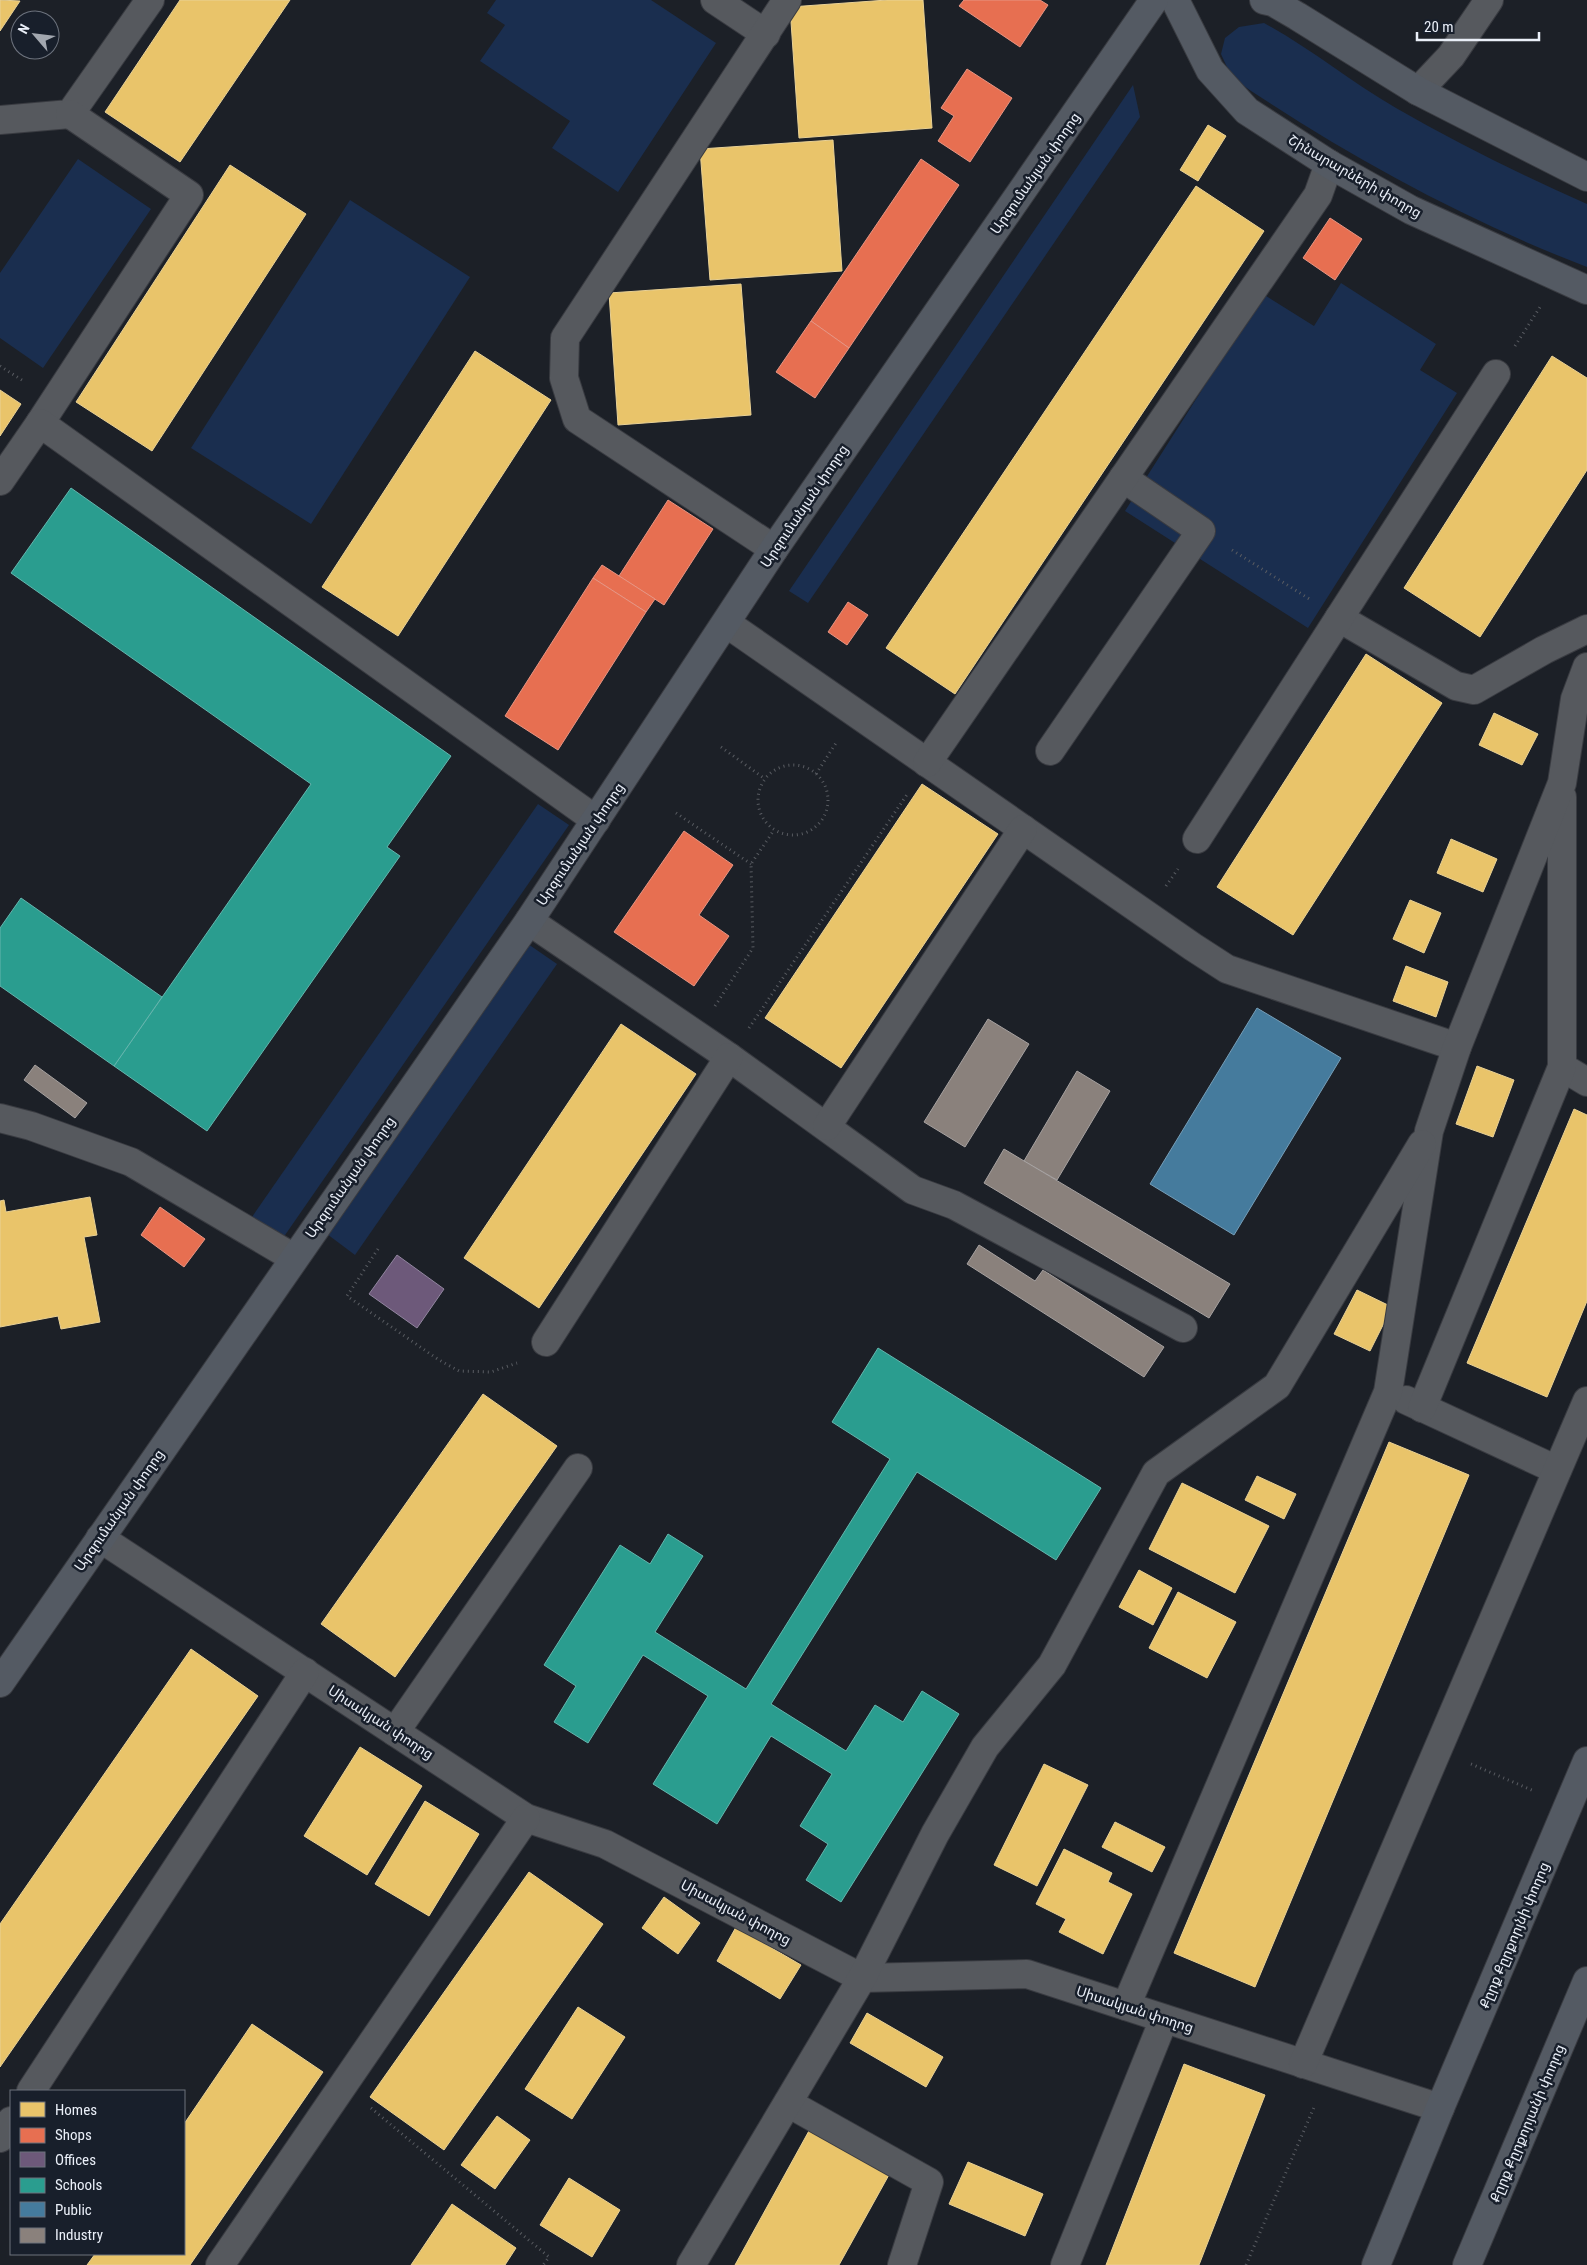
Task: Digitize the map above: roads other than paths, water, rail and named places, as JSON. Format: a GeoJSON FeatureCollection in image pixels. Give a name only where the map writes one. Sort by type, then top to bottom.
{"type":"FeatureCollection","features":[{"type":"Feature","properties":{"kind":"main road","name":"Արզումանյան փողոց"},"geometry":{"type":"LineString","coordinates":[[0,1683],[528,921],[774,549],[1154,0]]}},
{"type":"Feature","properties":{"kind":"main road","name":"Շինարարների փողոց"},"geometry":{"type":"LineString","coordinates":[[1175,0],[1210,70],[1247,111],[1329,164],[1411,210],[1537,269],[1587,290]]}},
{"type":"Feature","properties":{"kind":"main road"},"geometry":{"type":"LineString","coordinates":[[1264,0],[1273,2],[1297,16],[1418,91],[1587,177]]}},
{"type":"Feature","properties":{"kind":"main road","name":"Քըրք Քըրքորյնի փողոց"},"geometry":{"type":"LineString","coordinates":[[1440,2108],[1587,1761]]}},
{"type":"Feature","properties":{"kind":"main road","name":"Քըրք Քըրքորյանի փողոց"},"geometry":{"type":"LineString","coordinates":[[1467,2265],[1587,1981]]}},
{"type":"Feature","properties":{"kind":"main road"},"geometry":{"type":"LineString","coordinates":[[1376,2265],[1440,2108]]}},
{"type":"Feature","properties":{"kind":"street"},"geometry":{"type":"LineString","coordinates":[[70,114],[150,0]]}},
{"type":"Feature","properties":{"kind":"street"},"geometry":{"type":"LineString","coordinates":[[716,0],[766,34]]}},
{"type":"Feature","properties":{"kind":"street"},"geometry":{"type":"LineString","coordinates":[[774,549],[577,419],[564,378],[565,338],[787,0]]}},
{"type":"Feature","properties":{"kind":"street"},"geometry":{"type":"LineString","coordinates":[[1418,91],[1451,56],[1489,0]]}},
{"type":"Feature","properties":{"kind":"street"},"geometry":{"type":"LineString","coordinates":[[0,120],[70,114],[189,195],[0,481]]}},
{"type":"Feature","properties":{"kind":"street"},"geometry":{"type":"LineString","coordinates":[[927,763],[1318,195],[1329,164]]}},
{"type":"Feature","properties":{"kind":"street"},"geometry":{"type":"LineString","coordinates":[[1197,839],[1496,374]]}},
{"type":"Feature","properties":{"kind":"street"},"geometry":{"type":"LineString","coordinates":[[40,423],[596,820]]}},
{"type":"Feature","properties":{"kind":"street"},"geometry":{"type":"LineString","coordinates":[[1050,751],[1201,530],[1123,478]]}},
{"type":"Feature","properties":{"kind":"street"},"geometry":{"type":"LineString","coordinates":[[1339,618],[1456,686],[1474,690],[1544,650],[1587,629]]}},
{"type":"Feature","properties":{"kind":"street"},"geometry":{"type":"LineString","coordinates":[[726,623],[1147,916],[1227,968],[1457,1047]]}},
{"type":"Feature","properties":{"kind":"street"},"geometry":{"type":"LineString","coordinates":[[1126,2006],[1388,1392],[1429,1131],[1457,1047],[1562,784],[1581,703],[1587,667]]}},
{"type":"Feature","properties":{"kind":"street"},"geometry":{"type":"LineString","coordinates":[[1422,1408],[1562,1067],[1562,784]]}},
{"type":"Feature","properties":{"kind":"street"},"geometry":{"type":"LineString","coordinates":[[827,1126],[1023,829]]}},
{"type":"Feature","properties":{"kind":"street"},"geometry":{"type":"LineString","coordinates":[[528,921],[730,1057],[914,1190],[954,1205],[1182,1328]]}},
{"type":"Feature","properties":{"kind":"street"},"geometry":{"type":"LineString","coordinates":[[546,1342],[730,1057]]}},
{"type":"Feature","properties":{"kind":"street"},"geometry":{"type":"LineString","coordinates":[[1562,1067],[1587,1082]]}},
{"type":"Feature","properties":{"kind":"street"},"geometry":{"type":"LineString","coordinates":[[0,1118],[31,1126],[130,1162],[294,1258]]}},
{"type":"Feature","properties":{"kind":"street"},"geometry":{"type":"LineString","coordinates":[[691,2265],[862,1978],[935,1834],[985,1747],[1052,1666],[1156,1473],[1277,1386],[1429,1131]]}},
{"type":"Feature","properties":{"kind":"street"},"geometry":{"type":"LineString","coordinates":[[1388,1392],[1557,1470]]}},
{"type":"Feature","properties":{"kind":"street"},"geometry":{"type":"LineString","coordinates":[[1303,2064],[1587,1400]]}},
{"type":"Feature","properties":{"kind":"street"},"geometry":{"type":"LineString","coordinates":[[395,1732],[578,1468]]}},
{"type":"Feature","properties":{"kind":"street","name":"Սիսակյան փողոց"},"geometry":{"type":"LineString","coordinates":[[100,1538],[526,1818],[605,1844],[862,1978],[1027,1974],[1440,2108]]}},
{"type":"Feature","properties":{"kind":"street"},"geometry":{"type":"LineString","coordinates":[[32,2090],[305,1672]]}},
{"type":"Feature","properties":{"kind":"street"},"geometry":{"type":"LineString","coordinates":[[220,2265],[526,1818]]}},
{"type":"Feature","properties":{"kind":"street"},"geometry":{"type":"LineString","coordinates":[[1065,2265],[1164,2019]]}},
{"type":"Feature","properties":{"kind":"street"},"geometry":{"type":"LineString","coordinates":[[788,2103],[929,2182],[902,2265]]}},
{"type":"Feature","properties":{"kind":"street"},"geometry":{"type":"LineString","coordinates":[[0,2138],[10,2123]]}}]}
